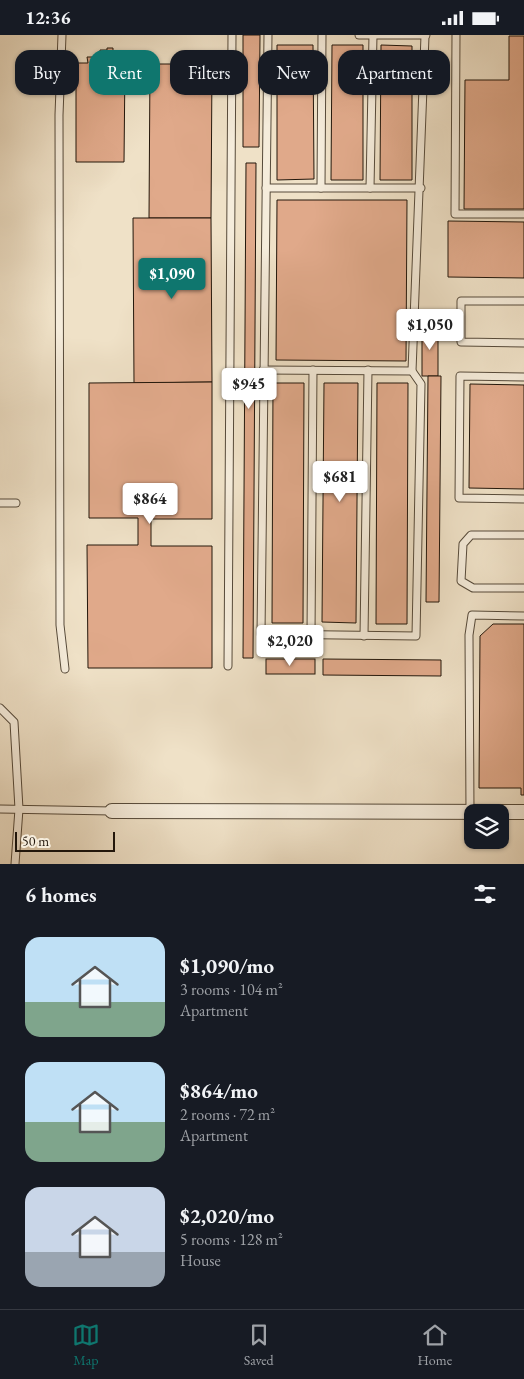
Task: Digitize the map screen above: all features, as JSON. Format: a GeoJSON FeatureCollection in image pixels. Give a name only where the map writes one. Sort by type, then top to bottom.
{"type":"FeatureCollection","features":[{"type":"Feature","properties":{"kind":"street"},"geometry":{"type":"LineString","coordinates":[[112,811],[464,812]]}},
{"type":"Feature","properties":{"kind":"street"},"geometry":{"type":"LineString","coordinates":[[509,812],[524,812]]}},
{"type":"Feature","properties":{"kind":"lane"},"geometry":{"type":"LineString","coordinates":[[62,35],[59,115],[60,615],[65,669]]}},
{"type":"Feature","properties":{"kind":"lane"},"geometry":{"type":"LineString","coordinates":[[228,666],[232,35]]}},
{"type":"Feature","properties":{"kind":"lane"},"geometry":{"type":"LineString","coordinates":[[268,35],[261,634],[416,636],[420,384],[412,371],[426,35],[359,35]]}},
{"type":"Feature","properties":{"kind":"lane"},"geometry":{"type":"LineString","coordinates":[[321,188],[322,35]]}},
{"type":"Feature","properties":{"kind":"lane"},"geometry":{"type":"LineString","coordinates":[[370,188],[373,35]]}},
{"type":"Feature","properties":{"kind":"lane"},"geometry":{"type":"LineString","coordinates":[[456,35],[455,215],[524,214]]}},
{"type":"Feature","properties":{"kind":"lane"},"geometry":{"type":"LineString","coordinates":[[266,188],[421,188]]}},
{"type":"Feature","properties":{"kind":"lane"},"geometry":{"type":"LineString","coordinates":[[524,301],[461,301],[461,342],[524,343]]}},
{"type":"Feature","properties":{"kind":"lane"},"geometry":{"type":"LineString","coordinates":[[263,369],[412,371]]}},
{"type":"Feature","properties":{"kind":"lane"},"geometry":{"type":"LineString","coordinates":[[311,635],[314,370]]}},
{"type":"Feature","properties":{"kind":"lane"},"geometry":{"type":"LineString","coordinates":[[364,635],[368,370]]}},
{"type":"Feature","properties":{"kind":"lane"},"geometry":{"type":"LineString","coordinates":[[524,377],[460,376],[459,498],[524,499]]}},
{"type":"Feature","properties":{"kind":"lane"},"geometry":{"type":"LineString","coordinates":[[0,503],[16,503]]}},
{"type":"Feature","properties":{"kind":"lane"},"geometry":{"type":"LineString","coordinates":[[524,535],[471,535],[462,544],[462,581],[473,587],[524,588]]}},
{"type":"Feature","properties":{"kind":"lane"},"geometry":{"type":"LineString","coordinates":[[470,804],[469,635],[472,615],[524,616]]}},
{"type":"Feature","properties":{"kind":"lane"},"geometry":{"type":"LineString","coordinates":[[0,708],[14,722],[19,809],[15,864]]}},
{"type":"Feature","properties":{"kind":"lane"},"geometry":{"type":"LineString","coordinates":[[0,809],[112,811]]}},
{"type":"Feature","properties":{"kind":"building"},"geometry":{"type":"Polygon","coordinates":[[[243,35],[260,35],[260,50],[258,50],[259,147],[243,147],[243,95],[248,95],[248,50],[243,50],[243,35]]]}},
{"type":"Feature","properties":{"kind":"building"},"geometry":{"type":"Polygon","coordinates":[[[509,36],[524,36],[524,209],[464,209],[465,80],[509,80],[509,36]]]}},
{"type":"Feature","properties":{"kind":"building"},"geometry":{"type":"Polygon","coordinates":[[[277,45],[313,45],[313,50],[277,50],[277,45]]]}},
{"type":"Feature","properties":{"kind":"building"},"geometry":{"type":"Polygon","coordinates":[[[332,45],[363,45],[363,50],[338,50],[338,95],[363,95],[363,180],[331,180],[332,45]]]}},
{"type":"Feature","properties":{"kind":"building"},"geometry":{"type":"Polygon","coordinates":[[[381,45],[412,46],[412,50],[381,50],[381,45]]]}},
{"type":"Feature","properties":{"kind":"building"},"geometry":{"type":"Polygon","coordinates":[[[87,57],[89,57],[89,95],[125,95],[124,162],[76,162],[76,95],[79,95],[79,63],[88,63],[87,57]]]}},
{"type":"Feature","properties":{"kind":"building"},"geometry":{"type":"Polygon","coordinates":[[[160,64],[170,64],[170,95],[212,95],[211,218],[149,218],[150,95],[160,95],[160,64]]]}},
{"type":"Feature","properties":{"kind":"building"},"geometry":{"type":"Polygon","coordinates":[[[277,95],[313,95],[314,179],[277,180],[277,95]]]}},
{"type":"Feature","properties":{"kind":"building"},"geometry":{"type":"Polygon","coordinates":[[[381,95],[412,95],[412,180],[380,180],[381,95]]]}},
{"type":"Feature","properties":{"kind":"building"},"geometry":{"type":"Polygon","coordinates":[[[246,163],[256,163],[253,658],[243,658],[246,163]]]}},
{"type":"Feature","properties":{"kind":"building"},"geometry":{"type":"Polygon","coordinates":[[[277,200],[407,200],[406,361],[276,360],[277,200]]]}},
{"type":"Feature","properties":{"kind":"building"},"geometry":{"type":"Polygon","coordinates":[[[133,218],[211,218],[212,382],[134,383],[133,218]]]}},
{"type":"Feature","properties":{"kind":"building"},"geometry":{"type":"Polygon","coordinates":[[[448,221],[524,222],[524,278],[448,277],[448,221]]]}},
{"type":"Feature","properties":{"kind":"building"},"geometry":{"type":"Polygon","coordinates":[[[422,326],[438,326],[438,376],[422,376],[422,326]]]}},
{"type":"Feature","properties":{"kind":"building"},"geometry":{"type":"Polygon","coordinates":[[[428,376],[441,376],[439,602],[426,602],[428,376]]]}},
{"type":"Feature","properties":{"kind":"building"},"geometry":{"type":"Polygon","coordinates":[[[212,382],[212,519],[151,519],[151,546],[212,546],[212,668],[88,668],[87,545],[138,545],[138,518],[89,518],[89,383],[212,382]]]}},
{"type":"Feature","properties":{"kind":"building"},"geometry":{"type":"Polygon","coordinates":[[[273,383],[304,383],[303,623],[272,623],[273,383]]]}},
{"type":"Feature","properties":{"kind":"building"},"geometry":{"type":"Polygon","coordinates":[[[324,383],[358,383],[356,623],[322,622],[324,383]]]}},
{"type":"Feature","properties":{"kind":"building"},"geometry":{"type":"Polygon","coordinates":[[[377,383],[408,383],[407,624],[376,624],[377,383]]]}},
{"type":"Feature","properties":{"kind":"building"},"geometry":{"type":"Polygon","coordinates":[[[470,384],[524,385],[524,489],[469,488],[470,384]]]}},
{"type":"Feature","properties":{"kind":"building"},"geometry":{"type":"Polygon","coordinates":[[[493,624],[524,624],[524,795],[521,795],[521,788],[479,788],[480,636],[493,624]]]}},
{"type":"Feature","properties":{"kind":"building"},"geometry":{"type":"Polygon","coordinates":[[[266,659],[315,659],[315,674],[266,674],[266,659]]]}},
{"type":"Feature","properties":{"kind":"building"},"geometry":{"type":"Polygon","coordinates":[[[323,659],[441,660],[441,676],[323,675],[323,659]]]}}]}
